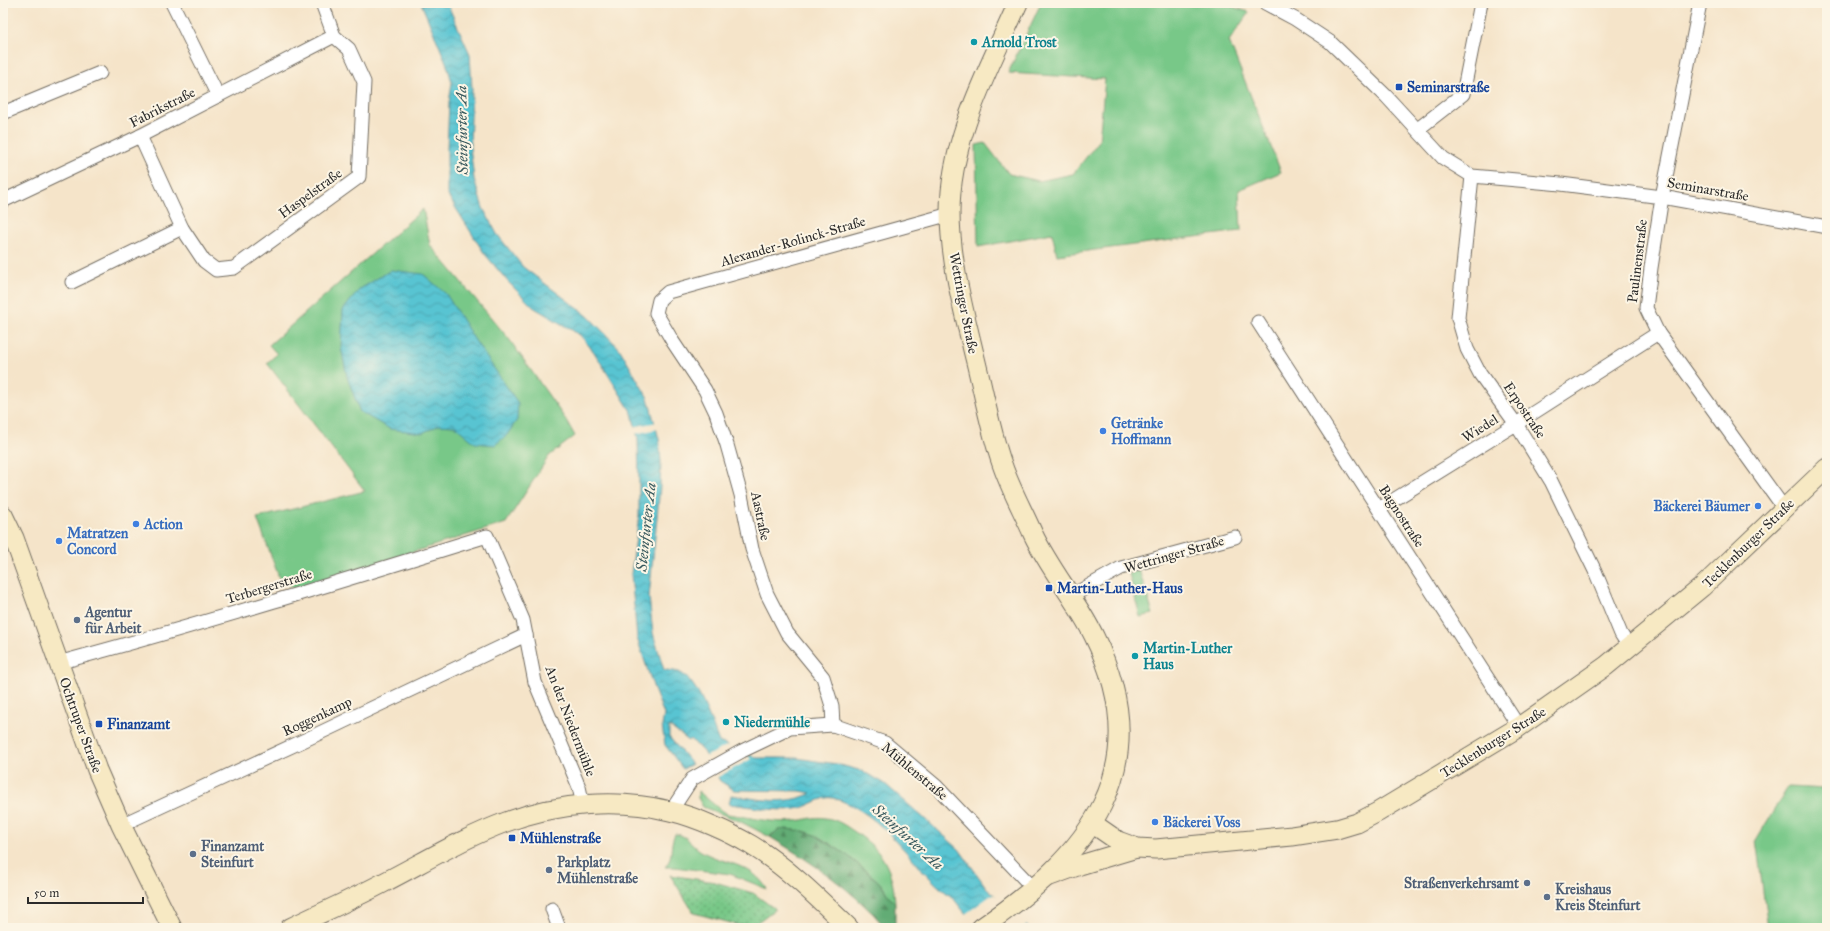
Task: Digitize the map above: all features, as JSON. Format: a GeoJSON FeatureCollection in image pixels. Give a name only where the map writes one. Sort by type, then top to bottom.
{"type":"FeatureCollection","features":[{"type":"Feature","properties":{"kind":"main road","name":"Wettringer Straße"},"geometry":{"type":"LineString","coordinates":[[1018,3],[965,125],[952,180],[950,214],[955,266],[964,314],[1001,463],[1035,538],[1071,596],[1094,636],[1103,656],[1112,684],[1118,712],[1120,741],[1116,770],[1106,798],[1092,823],[1048,877]]}},
{"type":"Feature","properties":{"kind":"main road","name":"Tecklenburger Straße"},"geometry":{"type":"LineString","coordinates":[[1092,823],[1118,842],[1137,848],[1164,848],[1292,836],[1337,829],[1357,823],[1378,812],[1519,726],[1578,687],[1630,648],[1702,587],[1827,468]]}},
{"type":"Feature","properties":{"kind":"main road","name":"Ochtruper Straße"},"geometry":{"type":"LineString","coordinates":[[3,516],[14,538],[97,770],[121,825],[172,928]]}},
{"type":"Feature","properties":{"kind":"main road"},"geometry":{"type":"LineString","coordinates":[[290,928],[382,884],[453,845],[506,822],[532,814],[583,805],[635,805],[671,811],[708,825],[751,845],[779,865],[849,928]]}},
{"type":"Feature","properties":{"kind":"main road"},"geometry":{"type":"LineString","coordinates":[[981,928],[1015,905],[1048,877],[1080,865],[1137,848]]}},
{"type":"Feature","properties":{"kind":"street"},"geometry":{"type":"LineString","coordinates":[[172,3],[218,96]]}},
{"type":"Feature","properties":{"kind":"street"},"geometry":{"type":"LineString","coordinates":[[322,3],[334,36]]}},
{"type":"Feature","properties":{"kind":"street","name":"Seminarstraße"},"geometry":{"type":"LineString","coordinates":[[1265,3],[1295,19],[1330,42],[1363,72],[1418,129],[1443,158],[1472,176],[1561,184],[1662,197],[1827,227]]}},
{"type":"Feature","properties":{"kind":"street"},"geometry":{"type":"LineString","coordinates":[[1418,129],[1463,94],[1480,3]]}},
{"type":"Feature","properties":{"kind":"street","name":"Paulinenstraße"},"geometry":{"type":"LineString","coordinates":[[1700,3],[1662,197],[1646,308],[1658,333],[1784,508]]}},
{"type":"Feature","properties":{"kind":"street","name":"Fabrikstraße"},"geometry":{"type":"LineString","coordinates":[[3,201],[140,136],[334,36]]}},
{"type":"Feature","properties":{"kind":"street","name":"Haspelstraße"},"geometry":{"type":"LineString","coordinates":[[140,136],[182,228],[204,261],[216,270],[234,268],[359,177],[364,82],[349,48],[334,36]]}},
{"type":"Feature","properties":{"kind":"street"},"geometry":{"type":"LineString","coordinates":[[3,113],[100,73]]}},
{"type":"Feature","properties":{"kind":"street","name":"Erpostraße"},"geometry":{"type":"LineString","coordinates":[[1472,176],[1458,318],[1467,348],[1477,367],[1516,424],[1551,481],[1595,571],[1621,634],[1630,648]]}},
{"type":"Feature","properties":{"kind":"street","name":"Alexander-Rolinck-Straße"},"geometry":{"type":"LineString","coordinates":[[656,313],[659,300],[668,292],[950,214]]}},
{"type":"Feature","properties":{"kind":"street"},"geometry":{"type":"LineString","coordinates":[[72,282],[182,228]]}},
{"type":"Feature","properties":{"kind":"street","name":"Aastraße"},"geometry":{"type":"LineString","coordinates":[[656,313],[673,342],[705,390],[716,413],[728,444],[741,495],[752,549],[767,594],[787,633],[822,677],[832,706],[833,725]]}},
{"type":"Feature","properties":{"kind":"street","name":"Bagnostraße"},"geometry":{"type":"LineString","coordinates":[[1258,322],[1519,726]]}},
{"type":"Feature","properties":{"kind":"street","name":"Wiedel"},"geometry":{"type":"LineString","coordinates":[[1379,509],[1516,424],[1658,333]]}},
{"type":"Feature","properties":{"kind":"street","name":"Terbergerstraße"},"geometry":{"type":"LineString","coordinates":[[58,663],[279,601],[487,536]]}},
{"type":"Feature","properties":{"kind":"street","name":"An der Niedermühle"},"geometry":{"type":"LineString","coordinates":[[487,536],[523,620],[536,682],[579,787],[583,805]]}},
{"type":"Feature","properties":{"kind":"street","name":"Wettringer Straße"},"geometry":{"type":"LineString","coordinates":[[1071,596],[1121,568],[1235,537]]}},
{"type":"Feature","properties":{"kind":"street","name":"Roggenkamp"},"geometry":{"type":"LineString","coordinates":[[121,825],[526,635]]}},
{"type":"Feature","properties":{"kind":"street","name":"Mühlenstraße"},"geometry":{"type":"LineString","coordinates":[[671,811],[692,779],[742,751],[790,728],[833,725],[885,743],[936,786],[1034,889]]}},
{"type":"Feature","properties":{"kind":"street"},"geometry":{"type":"LineString","coordinates":[[552,909],[558,928]]}},
{"type":"Feature","properties":{"kind":"green space"},"geometry":{"type":"Polygon","coordinates":[[[1041,3],[1220,3],[1249,12],[1229,41],[1281,172],[1239,190],[1241,231],[1057,255],[1052,233],[978,247],[976,145],[985,143],[1009,174],[1039,181],[1073,174],[1099,141],[1105,79],[1008,73],[1041,3]]]}},
{"type":"Feature","properties":{"kind":"green space"},"geometry":{"type":"Polygon","coordinates":[[[423,209],[430,245],[509,339],[566,420],[575,436],[549,456],[506,523],[295,589],[280,580],[257,518],[365,491],[267,363],[277,354],[269,345],[423,209]]]}},
{"type":"Feature","properties":{"kind":"green space"},"geometry":{"type":"Polygon","coordinates":[[[1139,570],[1153,614],[1140,617],[1129,574],[1139,570]]]}},
{"type":"Feature","properties":{"kind":"green space"},"geometry":{"type":"Polygon","coordinates":[[[1788,787],[1827,789],[1827,928],[1768,928],[1756,840],[1788,787]]]}},
{"type":"Feature","properties":{"kind":"green space"},"geometry":{"type":"Polygon","coordinates":[[[698,791],[722,811],[728,814],[779,822],[821,818],[841,823],[873,846],[885,862],[892,880],[895,903],[878,881],[832,845],[812,834],[803,831],[772,834],[770,837],[739,821],[703,807],[698,798],[698,791]]]}},
{"type":"Feature","properties":{"kind":"green space"},"geometry":{"type":"Polygon","coordinates":[[[787,829],[803,831],[815,835],[847,855],[879,882],[895,903],[895,928],[886,928],[860,901],[832,878],[770,837],[778,830],[787,829]]]}},
{"type":"Feature","properties":{"kind":"green space"},"geometry":{"type":"Polygon","coordinates":[[[675,834],[683,836],[698,849],[710,856],[745,869],[761,880],[767,889],[730,874],[665,867],[670,860],[672,843],[675,834]]]}},
{"type":"Feature","properties":{"kind":"green space"},"geometry":{"type":"Polygon","coordinates":[[[670,875],[715,882],[753,893],[775,909],[755,924],[738,925],[694,913],[670,875]]]}},
{"type":"Feature","properties":{"kind":"water","name":"Steinfurter Aa"},"geometry":{"type":"Polygon","coordinates":[[[421,3],[447,3],[470,54],[472,89],[470,147],[474,179],[483,208],[497,234],[523,267],[588,316],[619,348],[648,398],[659,439],[661,462],[660,487],[649,597],[653,633],[664,670],[679,672],[692,684],[704,703],[719,742],[757,758],[796,758],[837,764],[862,771],[884,783],[959,849],[986,887],[1029,928],[992,929],[984,928],[979,925],[953,898],[934,883],[887,832],[875,821],[848,804],[833,798],[825,798],[800,808],[788,810],[729,804],[731,795],[761,800],[782,800],[802,797],[811,793],[800,791],[734,790],[720,781],[706,755],[691,739],[689,741],[669,726],[669,737],[692,764],[683,769],[665,745],[662,726],[664,714],[637,638],[631,574],[639,516],[639,482],[638,439],[632,413],[594,352],[580,335],[533,307],[509,283],[484,253],[447,194],[449,103],[452,82],[446,62],[421,3]]]}},
{"type":"Feature","properties":{"kind":"water"},"geometry":{"type":"Polygon","coordinates":[[[391,270],[423,274],[446,294],[476,342],[518,403],[517,420],[507,435],[495,445],[475,443],[455,426],[439,425],[422,433],[390,429],[360,412],[347,377],[341,347],[343,310],[360,289],[391,270]]]}},
{"type":"Feature","properties":{"kind":"pier"},"geometry":{"type":"Polygon","coordinates":[[[657,422],[658,429],[634,434],[633,427],[657,422]]]}},
{"type":"Feature","properties":{"kind":"pier"},"geometry":{"type":"Polygon","coordinates":[[[730,744],[740,748],[751,759],[716,778],[705,757],[730,744]]]}},
{"type":"Feature","properties":{"kind":"pier"},"geometry":{"type":"Polygon","coordinates":[[[993,894],[1003,900],[1028,924],[1023,928],[981,928],[964,915],[993,894]]]}},
{"type":"Feature","properties":{"kind":"place","name":"Arnold Trost"},"geometry":{"type":"Point","coordinates":[974,42]}},
{"type":"Feature","properties":{"kind":"place","name":"Seminarstraße"},"geometry":{"type":"Point","coordinates":[1399,87]}},
{"type":"Feature","properties":{"kind":"place","name":"Getränke Hoffmann"},"geometry":{"type":"Point","coordinates":[1103,431]}},
{"type":"Feature","properties":{"kind":"place","name":"Bäckerei Bäumer"},"geometry":{"type":"Point","coordinates":[1758,506]}},
{"type":"Feature","properties":{"kind":"place","name":"Action"},"geometry":{"type":"Point","coordinates":[136,524]}},
{"type":"Feature","properties":{"kind":"place","name":"Matratzen Concord"},"geometry":{"type":"Point","coordinates":[59,541]}},
{"type":"Feature","properties":{"kind":"place","name":"Martin-Luther-Haus"},"geometry":{"type":"Point","coordinates":[1049,588]}},
{"type":"Feature","properties":{"kind":"place","name":"Agentur für Arbeit"},"geometry":{"type":"Point","coordinates":[77,620]}},
{"type":"Feature","properties":{"kind":"place","name":"Martin-Luther Haus"},"geometry":{"type":"Point","coordinates":[1135,656]}},
{"type":"Feature","properties":{"kind":"place","name":"Niedermühle"},"geometry":{"type":"Point","coordinates":[726,722]}},
{"type":"Feature","properties":{"kind":"place","name":"Finanzamt"},"geometry":{"type":"Point","coordinates":[99,724]}},
{"type":"Feature","properties":{"kind":"place","name":"Bäckerei Voss"},"geometry":{"type":"Point","coordinates":[1155,822]}},
{"type":"Feature","properties":{"kind":"place","name":"Mühlenstraße"},"geometry":{"type":"Point","coordinates":[512,838]}},
{"type":"Feature","properties":{"kind":"place","name":"Finanzamt Steinfurt"},"geometry":{"type":"Point","coordinates":[193,854]}},
{"type":"Feature","properties":{"kind":"place","name":"Parkplatz Mühlenstraße"},"geometry":{"type":"Point","coordinates":[549,870]}},
{"type":"Feature","properties":{"kind":"place","name":"Straßenverkehrsamt"},"geometry":{"type":"Point","coordinates":[1527,883]}},
{"type":"Feature","properties":{"kind":"place","name":"Kreishaus Kreis Steinfurt"},"geometry":{"type":"Point","coordinates":[1547,897]}}]}
